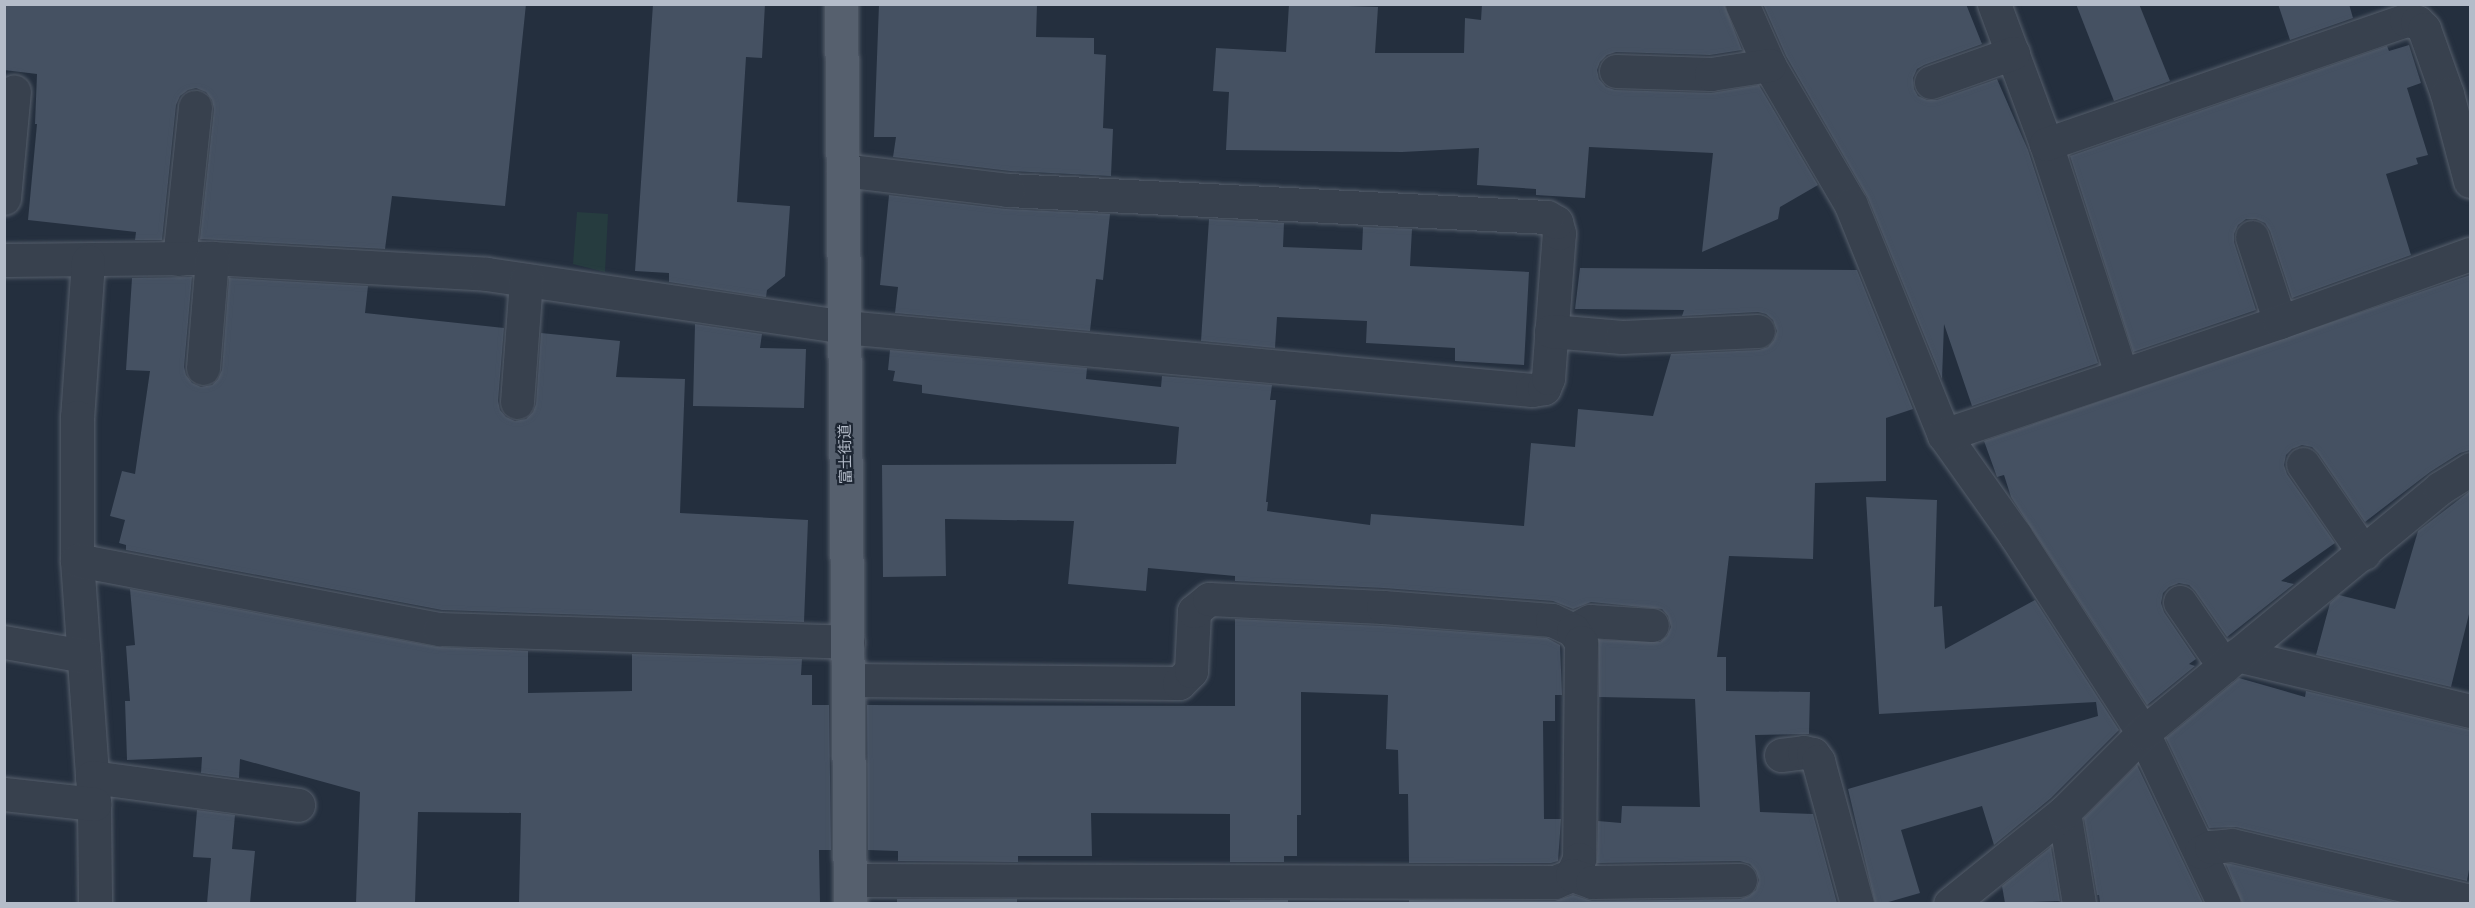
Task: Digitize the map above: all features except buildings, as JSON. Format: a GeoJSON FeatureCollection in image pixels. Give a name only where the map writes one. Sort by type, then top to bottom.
{"type":"FeatureCollection","features":[{"type":"Feature","properties":{"kind":"main road","name":"富士街道"},"geometry":{"type":"LineString","coordinates":[[841,4],[850,892]]}},
{"type":"Feature","properties":{"kind":"street"},"geometry":{"type":"LineString","coordinates":[[1742,4],[1769,65],[1851,205],[1944,435],[2015,535],[2143,733],[2202,852],[2224,903]]}},
{"type":"Feature","properties":{"kind":"street"},"geometry":{"type":"LineString","coordinates":[[1994,4],[2046,144],[2121,374]]}},
{"type":"Feature","properties":{"kind":"street"},"geometry":{"type":"LineString","coordinates":[[2046,144],[2406,20],[2416,22],[2424,29],[2459,90],[2470,181]]}},
{"type":"Feature","properties":{"kind":"street"},"geometry":{"type":"LineString","coordinates":[[1931,82],[2013,52]]}},
{"type":"Feature","properties":{"kind":"street"},"geometry":{"type":"LineString","coordinates":[[1616,71],[1711,75],[1769,65]]}},
{"type":"Feature","properties":{"kind":"street"},"geometry":{"type":"LineString","coordinates":[[4,198],[14,91]]}},
{"type":"Feature","properties":{"kind":"street"},"geometry":{"type":"LineString","coordinates":[[179,259],[195,107]]}},
{"type":"Feature","properties":{"kind":"street"},"geometry":{"type":"LineString","coordinates":[[4,260],[88,261],[212,258],[487,274],[844,327],[1532,390],[1544,388],[1548,378],[1559,233],[1556,222],[1547,217],[999,189],[843,170]]}},
{"type":"Feature","properties":{"kind":"street"},"geometry":{"type":"LineString","coordinates":[[2252,237],[2280,322]]}},
{"type":"Feature","properties":{"kind":"street"},"geometry":{"type":"LineString","coordinates":[[1944,435],[2280,322],[2470,254]]}},
{"type":"Feature","properties":{"kind":"street"},"geometry":{"type":"LineString","coordinates":[[203,368],[212,258]]}},
{"type":"Feature","properties":{"kind":"street"},"geometry":{"type":"LineString","coordinates":[[88,261],[77,417],[78,560],[93,790],[95,903]]}},
{"type":"Feature","properties":{"kind":"street"},"geometry":{"type":"LineString","coordinates":[[517,402],[526,280]]}},
{"type":"Feature","properties":{"kind":"street"},"geometry":{"type":"LineString","coordinates":[[1551,330],[1622,337],[1758,331]]}},
{"type":"Feature","properties":{"kind":"street"},"geometry":{"type":"LineString","coordinates":[[2303,464],[2364,553]]}},
{"type":"Feature","properties":{"kind":"street"},"geometry":{"type":"LineString","coordinates":[[1950,903],[2064,812],[2143,733],[2440,488],[2470,469]]}},
{"type":"Feature","properties":{"kind":"street"},"geometry":{"type":"LineString","coordinates":[[2440,488],[2470,498]]}},
{"type":"Feature","properties":{"kind":"street"},"geometry":{"type":"LineString","coordinates":[[78,560],[440,629],[848,642]]}},
{"type":"Feature","properties":{"kind":"street"},"geometry":{"type":"LineString","coordinates":[[848,680],[1179,683],[1191,671],[1194,611],[1209,599],[1383,607],[1552,620],[1572,630],[1581,642],[1579,859],[1572,875]]}},
{"type":"Feature","properties":{"kind":"street"},"geometry":{"type":"LineString","coordinates":[[2180,602],[2230,661],[2470,711]]}},
{"type":"Feature","properties":{"kind":"street"},"geometry":{"type":"LineString","coordinates":[[1572,630],[1590,621],[1652,625]]}},
{"type":"Feature","properties":{"kind":"street"},"geometry":{"type":"LineString","coordinates":[[4,642],[84,656]]}},
{"type":"Feature","properties":{"kind":"street"},"geometry":{"type":"LineString","coordinates":[[1781,754],[1804,752],[1813,754],[1818,761],[1857,903]]}},
{"type":"Feature","properties":{"kind":"street"},"geometry":{"type":"LineString","coordinates":[[4,794],[93,790],[298,805]]}},
{"type":"Feature","properties":{"kind":"street"},"geometry":{"type":"LineString","coordinates":[[2064,812],[2079,903]]}},
{"type":"Feature","properties":{"kind":"street"},"geometry":{"type":"LineString","coordinates":[[2202,852],[2211,847],[2232,845],[2470,901]]}},
{"type":"Feature","properties":{"kind":"street"},"geometry":{"type":"LineString","coordinates":[[850,892],[1555,882],[1572,875],[1592,882],[1740,880]]}},
{"type":"Feature","properties":{"kind":"green space"},"geometry":{"type":"Polygon","coordinates":[[[577,212],[608,214],[605,272],[573,264],[577,212]]]}}]}
